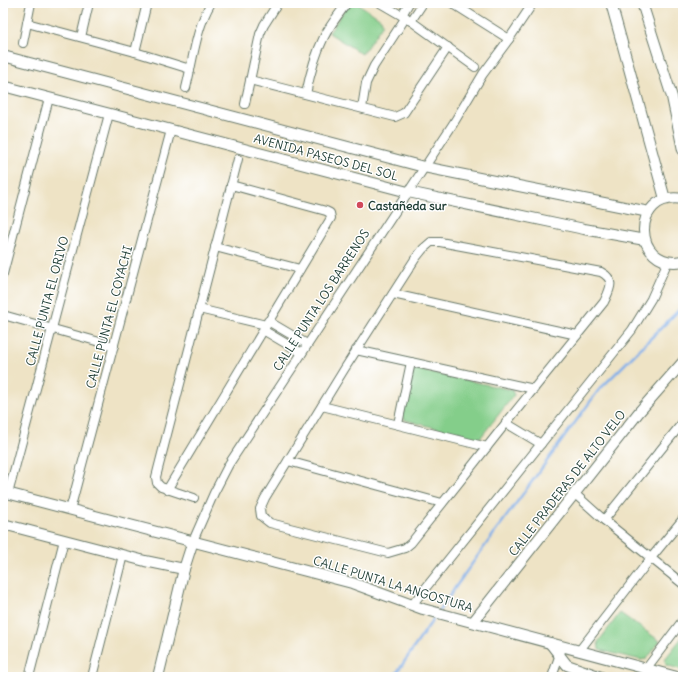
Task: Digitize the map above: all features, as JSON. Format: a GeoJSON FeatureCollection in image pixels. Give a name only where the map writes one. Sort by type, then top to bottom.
{"type":"FeatureCollection","features":[{"type":"Feature","properties":{"kind":"street"},"geometry":{"type":"LineString","coordinates":[[23,43],[31,3]]}},
{"type":"Feature","properties":{"kind":"street"},"geometry":{"type":"LineString","coordinates":[[81,37],[89,3]]}},
{"type":"Feature","properties":{"kind":"street"},"geometry":{"type":"LineString","coordinates":[[135,52],[147,3]]}},
{"type":"Feature","properties":{"kind":"street"},"geometry":{"type":"LineString","coordinates":[[186,88],[198,34],[207,9],[211,3]]}},
{"type":"Feature","properties":{"kind":"street"},"geometry":{"type":"LineString","coordinates":[[245,104],[260,34],[278,3]]}},
{"type":"Feature","properties":{"kind":"street"},"geometry":{"type":"LineString","coordinates":[[306,94],[311,69],[317,52],[325,36],[347,3]]}},
{"type":"Feature","properties":{"kind":"street"},"geometry":{"type":"LineString","coordinates":[[380,3],[407,18],[475,67]]}},
{"type":"Feature","properties":{"kind":"street"},"geometry":{"type":"LineString","coordinates":[[407,18],[409,3]]}},
{"type":"Feature","properties":{"kind":"street"},"geometry":{"type":"LineString","coordinates":[[362,108],[366,83],[374,66],[407,18],[422,3]]}},
{"type":"Feature","properties":{"kind":"street"},"geometry":{"type":"LineString","coordinates":[[452,3],[509,39]]}},
{"type":"Feature","properties":{"kind":"street","name":"CALLE PUNTA LOS BARRENOS"},"geometry":{"type":"LineString","coordinates":[[193,541],[214,493],[229,464],[408,192],[483,74],[533,3]]}},
{"type":"Feature","properties":{"kind":"street"},"geometry":{"type":"LineString","coordinates":[[611,3],[665,199]]}},
{"type":"Feature","properties":{"kind":"street"},"geometry":{"type":"LineString","coordinates":[[642,3],[672,97],[683,150]]}},
{"type":"Feature","properties":{"kind":"street"},"geometry":{"type":"LineString","coordinates":[[27,23],[135,52],[190,69]]}},
{"type":"Feature","properties":{"kind":"street"},"geometry":{"type":"LineString","coordinates":[[250,80],[400,116],[404,113],[448,47]]}},
{"type":"Feature","properties":{"kind":"street","name":"AVENIDA PASEOS DEL SOL"},"geometry":{"type":"LineString","coordinates":[[3,56],[424,167],[649,212]]}},
{"type":"Feature","properties":{"kind":"street","name":"AVENIDA PASEOS DEL SOL"},"geometry":{"type":"LineString","coordinates":[[3,86],[408,192],[645,240]]}},
{"type":"Feature","properties":{"kind":"street"},"geometry":{"type":"LineString","coordinates":[[3,274],[49,98]]}},
{"type":"Feature","properties":{"kind":"street","name":"CALLE PUNTA EL ORIVO"},"geometry":{"type":"LineString","coordinates":[[5,493],[52,329],[109,114]]}},
{"type":"Feature","properties":{"kind":"street","name":"CALLE PUNTA EL COYACHI"},"geometry":{"type":"LineString","coordinates":[[70,510],[171,130]]}},
{"type":"Feature","properties":{"kind":"street"},"geometry":{"type":"LineString","coordinates":[[194,498],[161,487],[157,483],[156,477],[238,159]]}},
{"type":"Feature","properties":{"kind":"street"},"geometry":{"type":"LineString","coordinates":[[167,490],[331,218],[330,213],[326,210],[231,185]]}},
{"type":"Feature","properties":{"kind":"street"},"geometry":{"type":"LineString","coordinates":[[683,198],[665,199],[653,206],[646,217],[643,229],[648,246],[657,256],[668,261],[683,261]]}},
{"type":"Feature","properties":{"kind":"street"},"geometry":{"type":"LineString","coordinates":[[431,242],[440,242],[601,272],[607,275],[611,281],[610,289],[604,302],[411,543],[405,548],[388,553],[270,523],[261,516],[260,509],[265,498],[356,350],[393,294],[423,249],[431,242]]}},
{"type":"Feature","properties":{"kind":"street"},"geometry":{"type":"LineString","coordinates":[[216,247],[300,269]]}},
{"type":"Feature","properties":{"kind":"street"},"geometry":{"type":"LineString","coordinates":[[412,605],[632,330],[651,299],[668,261]]}},
{"type":"Feature","properties":{"kind":"street"},"geometry":{"type":"LineString","coordinates":[[393,294],[577,335]]}},
{"type":"Feature","properties":{"kind":"street"},"geometry":{"type":"LineString","coordinates":[[199,309],[266,325],[307,344]]}},
{"type":"Feature","properties":{"kind":"street"},"geometry":{"type":"LineString","coordinates":[[3,315],[114,346]]}},
{"type":"Feature","properties":{"kind":"street"},"geometry":{"type":"LineString","coordinates":[[266,325],[302,353]]}},
{"type":"Feature","properties":{"kind":"street"},"geometry":{"type":"LineString","coordinates":[[356,350],[534,389]]}},
{"type":"Feature","properties":{"kind":"street"},"geometry":{"type":"LineString","coordinates":[[398,424],[411,362]]}},
{"type":"Feature","properties":{"kind":"street","name":"CALLE PRADERAS DE ALTO VELO"},"geometry":{"type":"LineString","coordinates":[[473,622],[639,412],[683,362]]}},
{"type":"Feature","properties":{"kind":"street"},"geometry":{"type":"LineString","coordinates":[[322,406],[487,447]]}},
{"type":"Feature","properties":{"kind":"street"},"geometry":{"type":"LineString","coordinates":[[604,520],[683,422]]}},
{"type":"Feature","properties":{"kind":"street"},"geometry":{"type":"LineString","coordinates":[[506,423],[541,444]]}},
{"type":"Feature","properties":{"kind":"street"},"geometry":{"type":"LineString","coordinates":[[288,461],[442,503]]}},
{"type":"Feature","properties":{"kind":"street","name":"CALLE PUNTA LA ANGOSTURA"},"geometry":{"type":"LineString","coordinates":[[5,493],[352,583],[423,609],[460,620],[473,622],[677,677]]}},
{"type":"Feature","properties":{"kind":"street"},"geometry":{"type":"LineString","coordinates":[[575,494],[604,520],[683,584]]}},
{"type":"Feature","properties":{"kind":"street"},"geometry":{"type":"LineString","coordinates":[[579,651],[683,519]]}},
{"type":"Feature","properties":{"kind":"street"},"geometry":{"type":"LineString","coordinates":[[3,524],[123,555],[184,568]]}},
{"type":"Feature","properties":{"kind":"street"},"geometry":{"type":"LineString","coordinates":[[28,677],[64,540]]}},
{"type":"Feature","properties":{"kind":"street"},"geometry":{"type":"LineString","coordinates":[[158,677],[184,568],[193,541]]}},
{"type":"Feature","properties":{"kind":"street"},"geometry":{"type":"LineString","coordinates":[[92,677],[123,555]]}},
{"type":"Feature","properties":{"kind":"street"},"geometry":{"type":"LineString","coordinates":[[646,669],[683,620]]}},
{"type":"Feature","properties":{"kind":"street"},"geometry":{"type":"LineString","coordinates":[[550,643],[567,665],[601,677]]}},
{"type":"Feature","properties":{"kind":"street"},"geometry":{"type":"LineString","coordinates":[[552,677],[563,646]]}},
{"type":"Feature","properties":{"kind":"green space"},"geometry":{"type":"Polygon","coordinates":[[[349,3],[357,3],[381,19],[383,24],[362,54],[329,33],[349,3]]]}},
{"type":"Feature","properties":{"kind":"green space"},"geometry":{"type":"Polygon","coordinates":[[[415,369],[512,390],[514,395],[478,439],[405,420],[402,416],[411,372],[415,369]]]}},
{"type":"Feature","properties":{"kind":"green space"},"geometry":{"type":"Polygon","coordinates":[[[620,613],[660,641],[647,659],[641,660],[599,650],[598,642],[620,613]]]}},
{"type":"Feature","properties":{"kind":"green space"},"geometry":{"type":"Polygon","coordinates":[[[683,636],[683,670],[666,665],[665,659],[683,636]]]}},
{"type":"Feature","properties":{"kind":"waterway"},"geometry":{"type":"LineString","coordinates":[[439,611],[598,391],[683,306]]}},
{"type":"Feature","properties":{"kind":"waterway"},"geometry":{"type":"LineString","coordinates":[[394,677],[436,615]]}},
{"type":"Feature","properties":{"kind":"place","name":"Castañeda sur"},"geometry":{"type":"Point","coordinates":[360,205]}}]}
